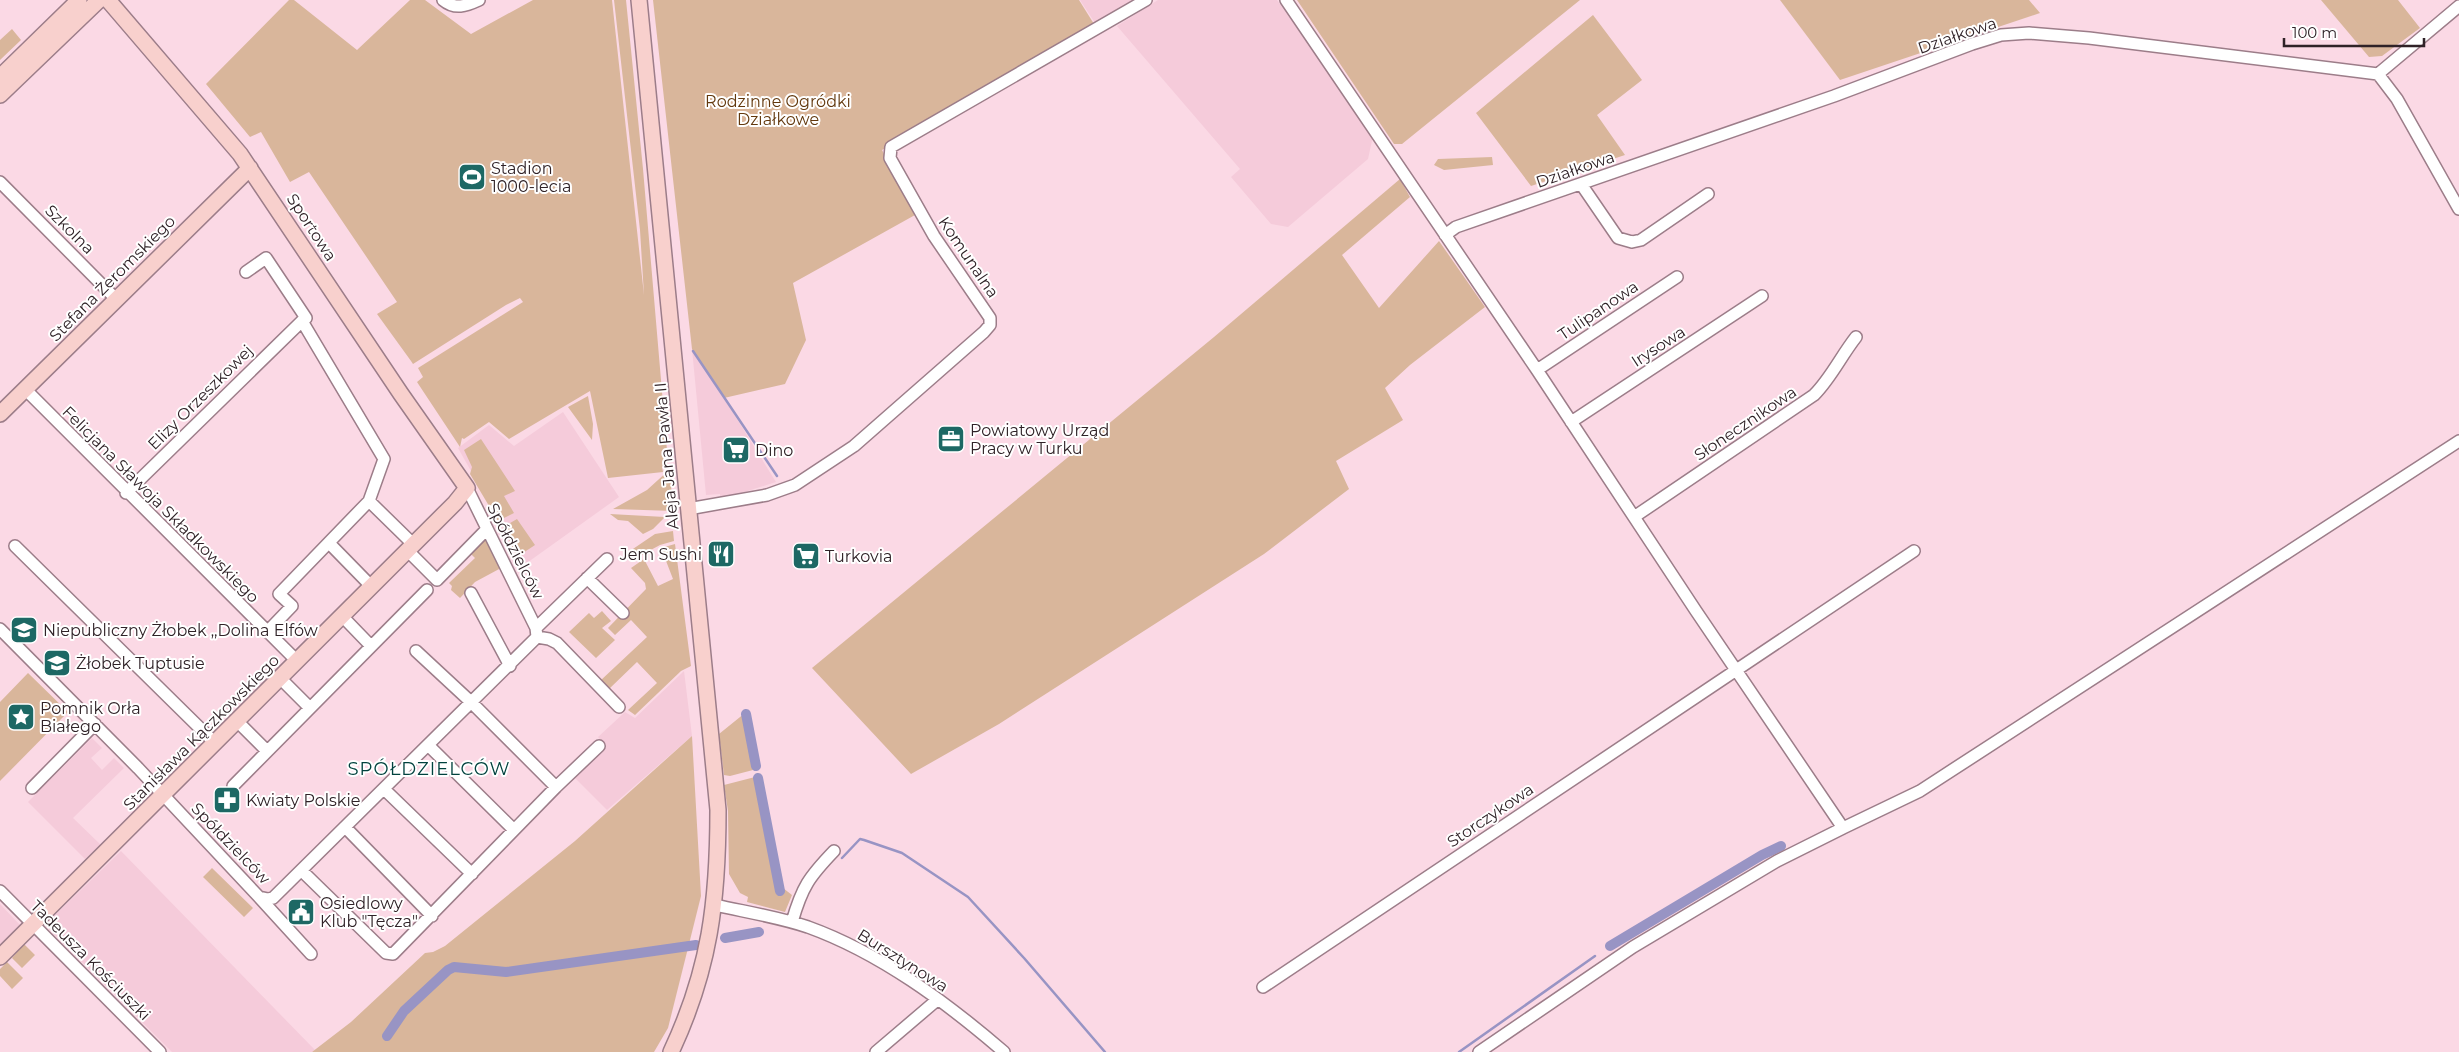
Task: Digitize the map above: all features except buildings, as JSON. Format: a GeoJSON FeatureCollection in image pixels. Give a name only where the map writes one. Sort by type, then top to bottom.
{"type":"FeatureCollection","features":[{"type":"Feature","properties":{"kind":"street"},"geometry":{"type":"LineString","coordinates":[[0,95],[78,0]]}},
{"type":"Feature","properties":{"kind":"street"},"geometry":{"type":"LineString","coordinates":[[0,77],[99,0]]}},
{"type":"Feature","properties":{"kind":"street","name":"Sportowa"},"geometry":{"type":"LineString","coordinates":[[108,0],[240,154],[401,394],[467,488]]}},
{"type":"Feature","properties":{"kind":"street"},"geometry":{"type":"LineString","coordinates":[[443,0],[451,6],[466,6],[479,0]]}},
{"type":"Feature","properties":{"kind":"street","name":"Aleja Jana Pawła II"},"geometry":{"type":"LineString","coordinates":[[639,0],[717,795],[718,832],[715,905],[699,980],[687,1016],[671,1052]]}},
{"type":"Feature","properties":{"kind":"street","name":"Komunalna"},"geometry":{"type":"LineString","coordinates":[[688,509],[767,495],[796,485],[854,446],[984,332],[990,325],[990,318],[934,236],[890,158],[889,151],[891,147],[1146,0]]}},
{"type":"Feature","properties":{"kind":"street"},"geometry":{"type":"LineString","coordinates":[[1286,0],[1537,370],[1736,671],[1843,828]]}},
{"type":"Feature","properties":{"kind":"street"},"geometry":{"type":"LineString","coordinates":[[2459,6],[2378,74],[2397,100],[2459,209]]}},
{"type":"Feature","properties":{"kind":"street","name":"Działkowa"},"geometry":{"type":"LineString","coordinates":[[1442,230],[1456,227],[1834,96],[2000,35],[2029,33],[2090,38],[2378,74]]}},
{"type":"Feature","properties":{"kind":"street","name":"Stefana Żeromskiego"},"geometry":{"type":"LineString","coordinates":[[0,414],[250,168]]}},
{"type":"Feature","properties":{"kind":"street","name":"Szkolna"},"geometry":{"type":"LineString","coordinates":[[0,182],[116,299]]}},
{"type":"Feature","properties":{"kind":"street"},"geometry":{"type":"LineString","coordinates":[[1581,184],[1618,238],[1625,242],[1640,240],[1708,194]]}},
{"type":"Feature","properties":{"kind":"street"},"geometry":{"type":"LineString","coordinates":[[246,272],[266,258],[306,318],[299,323],[384,459],[369,501],[279,594],[292,606],[267,632]]}},
{"type":"Feature","properties":{"kind":"street","name":"Tulipanowa"},"geometry":{"type":"LineString","coordinates":[[1537,370],[1677,277]]}},
{"type":"Feature","properties":{"kind":"street","name":"Irysowa"},"geometry":{"type":"LineString","coordinates":[[1571,422],[1762,296]]}},
{"type":"Feature","properties":{"kind":"street","name":"Elizy Orzeszkowej"},"geometry":{"type":"LineString","coordinates":[[126,492],[299,323]]}},
{"type":"Feature","properties":{"kind":"street","name":"Słonecznikowa"},"geometry":{"type":"LineString","coordinates":[[1634,517],[1814,395],[1828,380],[1839,358],[1856,337]]}},
{"type":"Feature","properties":{"kind":"street","name":"Felicjana Sławoja Składkowskiego"},"geometry":{"type":"LineString","coordinates":[[25,390],[297,662]]}},
{"type":"Feature","properties":{"kind":"street"},"geometry":{"type":"LineString","coordinates":[[1479,1052],[1632,947],[1760,871],[1843,828],[1920,792],[2459,441]]}},
{"type":"Feature","properties":{"kind":"street","name":"Spółdzielców"},"geometry":{"type":"LineString","coordinates":[[467,488],[537,633]]}},
{"type":"Feature","properties":{"kind":"street","name":"Stanisława Kączkowskiego"},"geometry":{"type":"LineString","coordinates":[[0,957],[464,495],[467,488]]}},
{"type":"Feature","properties":{"kind":"street"},"geometry":{"type":"LineString","coordinates":[[369,501],[437,580],[487,529]]}},
{"type":"Feature","properties":{"kind":"street"},"geometry":{"type":"LineString","coordinates":[[328,543],[372,587]]}},
{"type":"Feature","properties":{"kind":"street"},"geometry":{"type":"LineString","coordinates":[[14,546],[215,743]]}},
{"type":"Feature","properties":{"kind":"street","name":"Storczykowa"},"geometry":{"type":"LineString","coordinates":[[1263,987],[1914,551]]}},
{"type":"Feature","properties":{"kind":"street","name":"Spółdzielców"},"geometry":{"type":"LineString","coordinates":[[0,629],[163,794],[259,897],[268,899],[273,898],[302,871],[510,666],[537,633],[607,559]]}},
{"type":"Feature","properties":{"kind":"street"},"geometry":{"type":"LineString","coordinates":[[587,578],[623,613]]}},
{"type":"Feature","properties":{"kind":"street"},"geometry":{"type":"LineString","coordinates":[[233,786],[427,590]]}},
{"type":"Feature","properties":{"kind":"street"},"geometry":{"type":"LineString","coordinates":[[471,593],[510,666]]}},
{"type":"Feature","properties":{"kind":"street"},"geometry":{"type":"LineString","coordinates":[[342,616],[371,646]]}},
{"type":"Feature","properties":{"kind":"street"},"geometry":{"type":"LineString","coordinates":[[537,633],[557,643],[619,707]]}},
{"type":"Feature","properties":{"kind":"street"},"geometry":{"type":"LineString","coordinates":[[416,651],[556,786]]}},
{"type":"Feature","properties":{"kind":"street"},"geometry":{"type":"LineString","coordinates":[[280,678],[310,708]]}},
{"type":"Feature","properties":{"kind":"street"},"geometry":{"type":"LineString","coordinates":[[237,721],[267,751]]}},
{"type":"Feature","properties":{"kind":"street"},"geometry":{"type":"LineString","coordinates":[[32,788],[95,724]]}},
{"type":"Feature","properties":{"kind":"street"},"geometry":{"type":"LineString","coordinates":[[429,746],[514,830]]}},
{"type":"Feature","properties":{"kind":"street"},"geometry":{"type":"LineString","coordinates":[[302,871],[386,954],[393,954],[432,916],[556,786],[599,746]]}},
{"type":"Feature","properties":{"kind":"street"},"geometry":{"type":"LineString","coordinates":[[385,790],[472,874]]}},
{"type":"Feature","properties":{"kind":"street"},"geometry":{"type":"LineString","coordinates":[[346,828],[432,916]]}},
{"type":"Feature","properties":{"kind":"street"},"geometry":{"type":"LineString","coordinates":[[792,922],[804,885],[834,850]]}},
{"type":"Feature","properties":{"kind":"street","name":"Tadeusza Kościuszki"},"geometry":{"type":"LineString","coordinates":[[0,891],[160,1052]]}},
{"type":"Feature","properties":{"kind":"street"},"geometry":{"type":"LineString","coordinates":[[259,897],[311,954]]}},
{"type":"Feature","properties":{"kind":"street","name":"Bursztynowa"},"geometry":{"type":"LineString","coordinates":[[715,905],[792,922],[865,951],[937,1000],[1004,1052]]}},
{"type":"Feature","properties":{"kind":"street"},"geometry":{"type":"LineString","coordinates":[[876,1052],[937,1000]]}},
{"type":"Feature","properties":{"kind":"shaded area"},"geometry":{"type":"Polygon","coordinates":[[[1080,0],[1137,0],[1097,26],[1080,0]]]}},
{"type":"Feature","properties":{"kind":"shaded area"},"geometry":{"type":"Polygon","coordinates":[[[1158,0],[1277,0],[1373,136],[1368,159],[1288,227],[1271,224],[1231,177],[1240,169],[1117,26],[1158,0]]]}},
{"type":"Feature","properties":{"kind":"shaded area"},"geometry":{"type":"Polygon","coordinates":[[[692,349],[776,482],[720,500],[720,494],[706,495],[692,349]]]}},
{"type":"Feature","properties":{"kind":"shaded area"},"geometry":{"type":"Polygon","coordinates":[[[563,412],[619,497],[524,565],[458,448],[489,425],[514,446],[563,412]]]}},
{"type":"Feature","properties":{"kind":"shaded area"},"geometry":{"type":"Polygon","coordinates":[[[684,671],[692,736],[607,810],[575,778],[606,746],[598,737],[625,712],[635,718],[684,671]]]}},
{"type":"Feature","properties":{"kind":"shaded area"},"geometry":{"type":"Polygon","coordinates":[[[92,738],[102,748],[91,758],[102,770],[114,758],[124,768],[73,818],[101,845],[85,859],[28,802],[92,738]]]}},
{"type":"Feature","properties":{"kind":"shaded area"},"geometry":{"type":"Polygon","coordinates":[[[121,851],[315,1050],[312,1052],[172,1052],[45,925],[121,851]]]}},
{"type":"Feature","properties":{"kind":"shaded area"},"geometry":{"type":"Polygon","coordinates":[[[0,904],[20,925],[0,945],[0,904]]]}},
{"type":"Feature","properties":{"kind":"green space","name":"Stadion 1000-lecia"},"geometry":{"type":"Polygon","coordinates":[[[289,0],[294,0],[357,50],[410,0],[425,0],[471,34],[533,0],[612,0],[644,295],[640,230],[614,0],[626,0],[643,169],[668,462],[662,467],[663,472],[608,478],[590,391],[509,439],[489,422],[464,439],[462,438],[460,447],[417,382],[423,377],[418,368],[523,302],[520,298],[506,305],[413,364],[377,314],[397,302],[309,172],[290,182],[261,132],[250,137],[206,84],[289,0]]]}},
{"type":"Feature","properties":{"kind":"green space","name":"Rodzinne Ogródki Działkowe"},"geometry":{"type":"Polygon","coordinates":[[[653,0],[1079,0],[1094,24],[882,150],[915,215],[793,283],[806,340],[785,384],[724,398],[692,349],[653,0]]]}},
{"type":"Feature","properties":{"kind":"green space"},"geometry":{"type":"Polygon","coordinates":[[[1297,0],[1580,0],[1402,144],[1394,144],[1297,0]]]}},
{"type":"Feature","properties":{"kind":"green space"},"geometry":{"type":"Polygon","coordinates":[[[1780,0],[2029,0],[2040,13],[1840,80],[1780,0]]]}},
{"type":"Feature","properties":{"kind":"green space"},"geometry":{"type":"Polygon","coordinates":[[[2321,0],[2398,0],[2420,28],[2382,56],[2369,57],[2321,0]]]}},
{"type":"Feature","properties":{"kind":"green space"},"geometry":{"type":"Polygon","coordinates":[[[1593,15],[1642,80],[1597,115],[1625,155],[1531,186],[1476,113],[1593,15]]]}},
{"type":"Feature","properties":{"kind":"green space"},"geometry":{"type":"Polygon","coordinates":[[[12,29],[21,40],[0,60],[0,40],[12,29]]]}},
{"type":"Feature","properties":{"kind":"green space"},"geometry":{"type":"Polygon","coordinates":[[[1492,157],[1493,165],[1444,170],[1434,165],[1438,159],[1492,157]]]}},
{"type":"Feature","properties":{"kind":"green space"},"geometry":{"type":"Polygon","coordinates":[[[1400,179],[1410,197],[1342,255],[1379,308],[1439,241],[1485,307],[1410,365],[1385,388],[1403,420],[1336,461],[1349,489],[1264,554],[999,724],[911,774],[812,668],[1214,337],[1400,179]]]}},
{"type":"Feature","properties":{"kind":"green space"},"geometry":{"type":"Polygon","coordinates":[[[588,396],[593,424],[592,440],[568,407],[588,396]]]}},
{"type":"Feature","properties":{"kind":"green space"},"geometry":{"type":"Polygon","coordinates":[[[481,439],[515,491],[504,496],[514,513],[498,521],[470,474],[472,467],[464,450],[481,439]]]}},
{"type":"Feature","properties":{"kind":"green space"},"geometry":{"type":"Polygon","coordinates":[[[669,470],[674,511],[613,509],[647,490],[669,470]]]}},
{"type":"Feature","properties":{"kind":"green space"},"geometry":{"type":"Polygon","coordinates":[[[610,514],[665,517],[653,529],[643,534],[628,521],[618,520],[610,514]]]}},
{"type":"Feature","properties":{"kind":"green space"},"geometry":{"type":"Polygon","coordinates":[[[517,519],[535,545],[517,557],[503,527],[517,519]]]}},
{"type":"Feature","properties":{"kind":"green space"},"geometry":{"type":"Polygon","coordinates":[[[673,531],[674,541],[660,545],[634,559],[627,553],[655,534],[673,531]]]}},
{"type":"Feature","properties":{"kind":"green space"},"geometry":{"type":"Polygon","coordinates":[[[486,538],[501,568],[475,582],[460,598],[451,590],[452,586],[449,583],[475,558],[470,553],[486,538]]]}},
{"type":"Feature","properties":{"kind":"green space"},"geometry":{"type":"Polygon","coordinates":[[[675,544],[691,666],[681,671],[635,715],[628,710],[657,683],[637,662],[609,689],[600,681],[647,637],[631,620],[615,635],[608,628],[646,589],[645,583],[631,568],[644,559],[658,586],[673,579],[661,548],[675,544]]]}},
{"type":"Feature","properties":{"kind":"green space"},"geometry":{"type":"Polygon","coordinates":[[[602,611],[611,621],[602,628],[615,640],[596,658],[569,632],[589,613],[594,618],[602,611]]]}},
{"type":"Feature","properties":{"kind":"green space"},"geometry":{"type":"Polygon","coordinates":[[[28,673],[68,712],[0,781],[0,702],[28,673]]]}},
{"type":"Feature","properties":{"kind":"green space"},"geometry":{"type":"Polygon","coordinates":[[[745,713],[753,770],[730,776],[724,775],[719,734],[745,713]]]}},
{"type":"Feature","properties":{"kind":"green space"},"geometry":{"type":"Polygon","coordinates":[[[692,736],[701,896],[668,1028],[654,1052],[312,1052],[351,1022],[425,953],[433,952],[445,946],[575,841],[692,736]]]}},
{"type":"Feature","properties":{"kind":"green space"},"geometry":{"type":"Polygon","coordinates":[[[755,777],[779,881],[783,888],[792,895],[785,912],[747,902],[748,897],[740,893],[729,874],[728,811],[724,785],[755,777]]]}},
{"type":"Feature","properties":{"kind":"green space"},"geometry":{"type":"Polygon","coordinates":[[[212,868],[253,908],[244,917],[203,877],[212,868]]]}},
{"type":"Feature","properties":{"kind":"green space"},"geometry":{"type":"Polygon","coordinates":[[[24,944],[35,955],[22,968],[12,958],[24,944]]]}},
{"type":"Feature","properties":{"kind":"green space"},"geometry":{"type":"Polygon","coordinates":[[[7,962],[23,978],[12,989],[0,976],[0,969],[7,962]]]}},
{"type":"Feature","properties":{"kind":"waterway"},"geometry":{"type":"LineString","coordinates":[[693,351],[777,476]]}},
{"type":"Feature","properties":{"kind":"waterway"},"geometry":{"type":"LineString","coordinates":[[746,714],[756,766]]}},
{"type":"Feature","properties":{"kind":"waterway"},"geometry":{"type":"LineString","coordinates":[[758,778],[780,891]]}},
{"type":"Feature","properties":{"kind":"waterway"},"geometry":{"type":"LineString","coordinates":[[842,858],[860,839],[864,840],[902,853],[968,897],[1024,958],[1105,1052]]}},
{"type":"Feature","properties":{"kind":"waterway"},"geometry":{"type":"LineString","coordinates":[[1610,946],[1762,855],[1781,846]]}},
{"type":"Feature","properties":{"kind":"waterway"},"geometry":{"type":"LineString","coordinates":[[725,938],[759,932]]}},
{"type":"Feature","properties":{"kind":"waterway"},"geometry":{"type":"LineString","coordinates":[[387,1036],[404,1011],[448,970],[454,967],[506,972],[696,945]]}},
{"type":"Feature","properties":{"kind":"waterway"},"geometry":{"type":"LineString","coordinates":[[1459,1052],[1595,956]]}},
{"type":"Feature","properties":{"kind":"place","name":"Stadion 1000-lecia"},"geometry":{"type":"Point","coordinates":[472,177]}},
{"type":"Feature","properties":{"kind":"place","name":"Powiatowy Urząd Pracy w Turku"},"geometry":{"type":"Point","coordinates":[951,439]}},
{"type":"Feature","properties":{"kind":"place","name":"Dino"},"geometry":{"type":"Point","coordinates":[736,450]}},
{"type":"Feature","properties":{"kind":"place","name":"Jem Sushi"},"geometry":{"type":"Point","coordinates":[721,554]}},
{"type":"Feature","properties":{"kind":"place","name":"Turkovia"},"geometry":{"type":"Point","coordinates":[806,556]}},
{"type":"Feature","properties":{"kind":"place","name":"Niepubliczny Żłobek ,,Dolina Elfów"},"geometry":{"type":"Point","coordinates":[24,630]}},
{"type":"Feature","properties":{"kind":"place","name":"Żłobek Tuptusie"},"geometry":{"type":"Point","coordinates":[57,663]}},
{"type":"Feature","properties":{"kind":"place","name":"Pomnik Orła Białego"},"geometry":{"type":"Point","coordinates":[21,717]}},
{"type":"Feature","properties":{"kind":"place","name":"Kwiaty Polskie"},"geometry":{"type":"Point","coordinates":[227,800]}},
{"type":"Feature","properties":{"kind":"place","name":"Osiedlowy Klub \"Tęcza\""},"geometry":{"type":"Point","coordinates":[301,912]}},
{"type":"Feature","properties":{"kind":"district","name":"SPÓŁDZIELCÓW"},"geometry":{"type":"Point","coordinates":[429,769]}}]}
